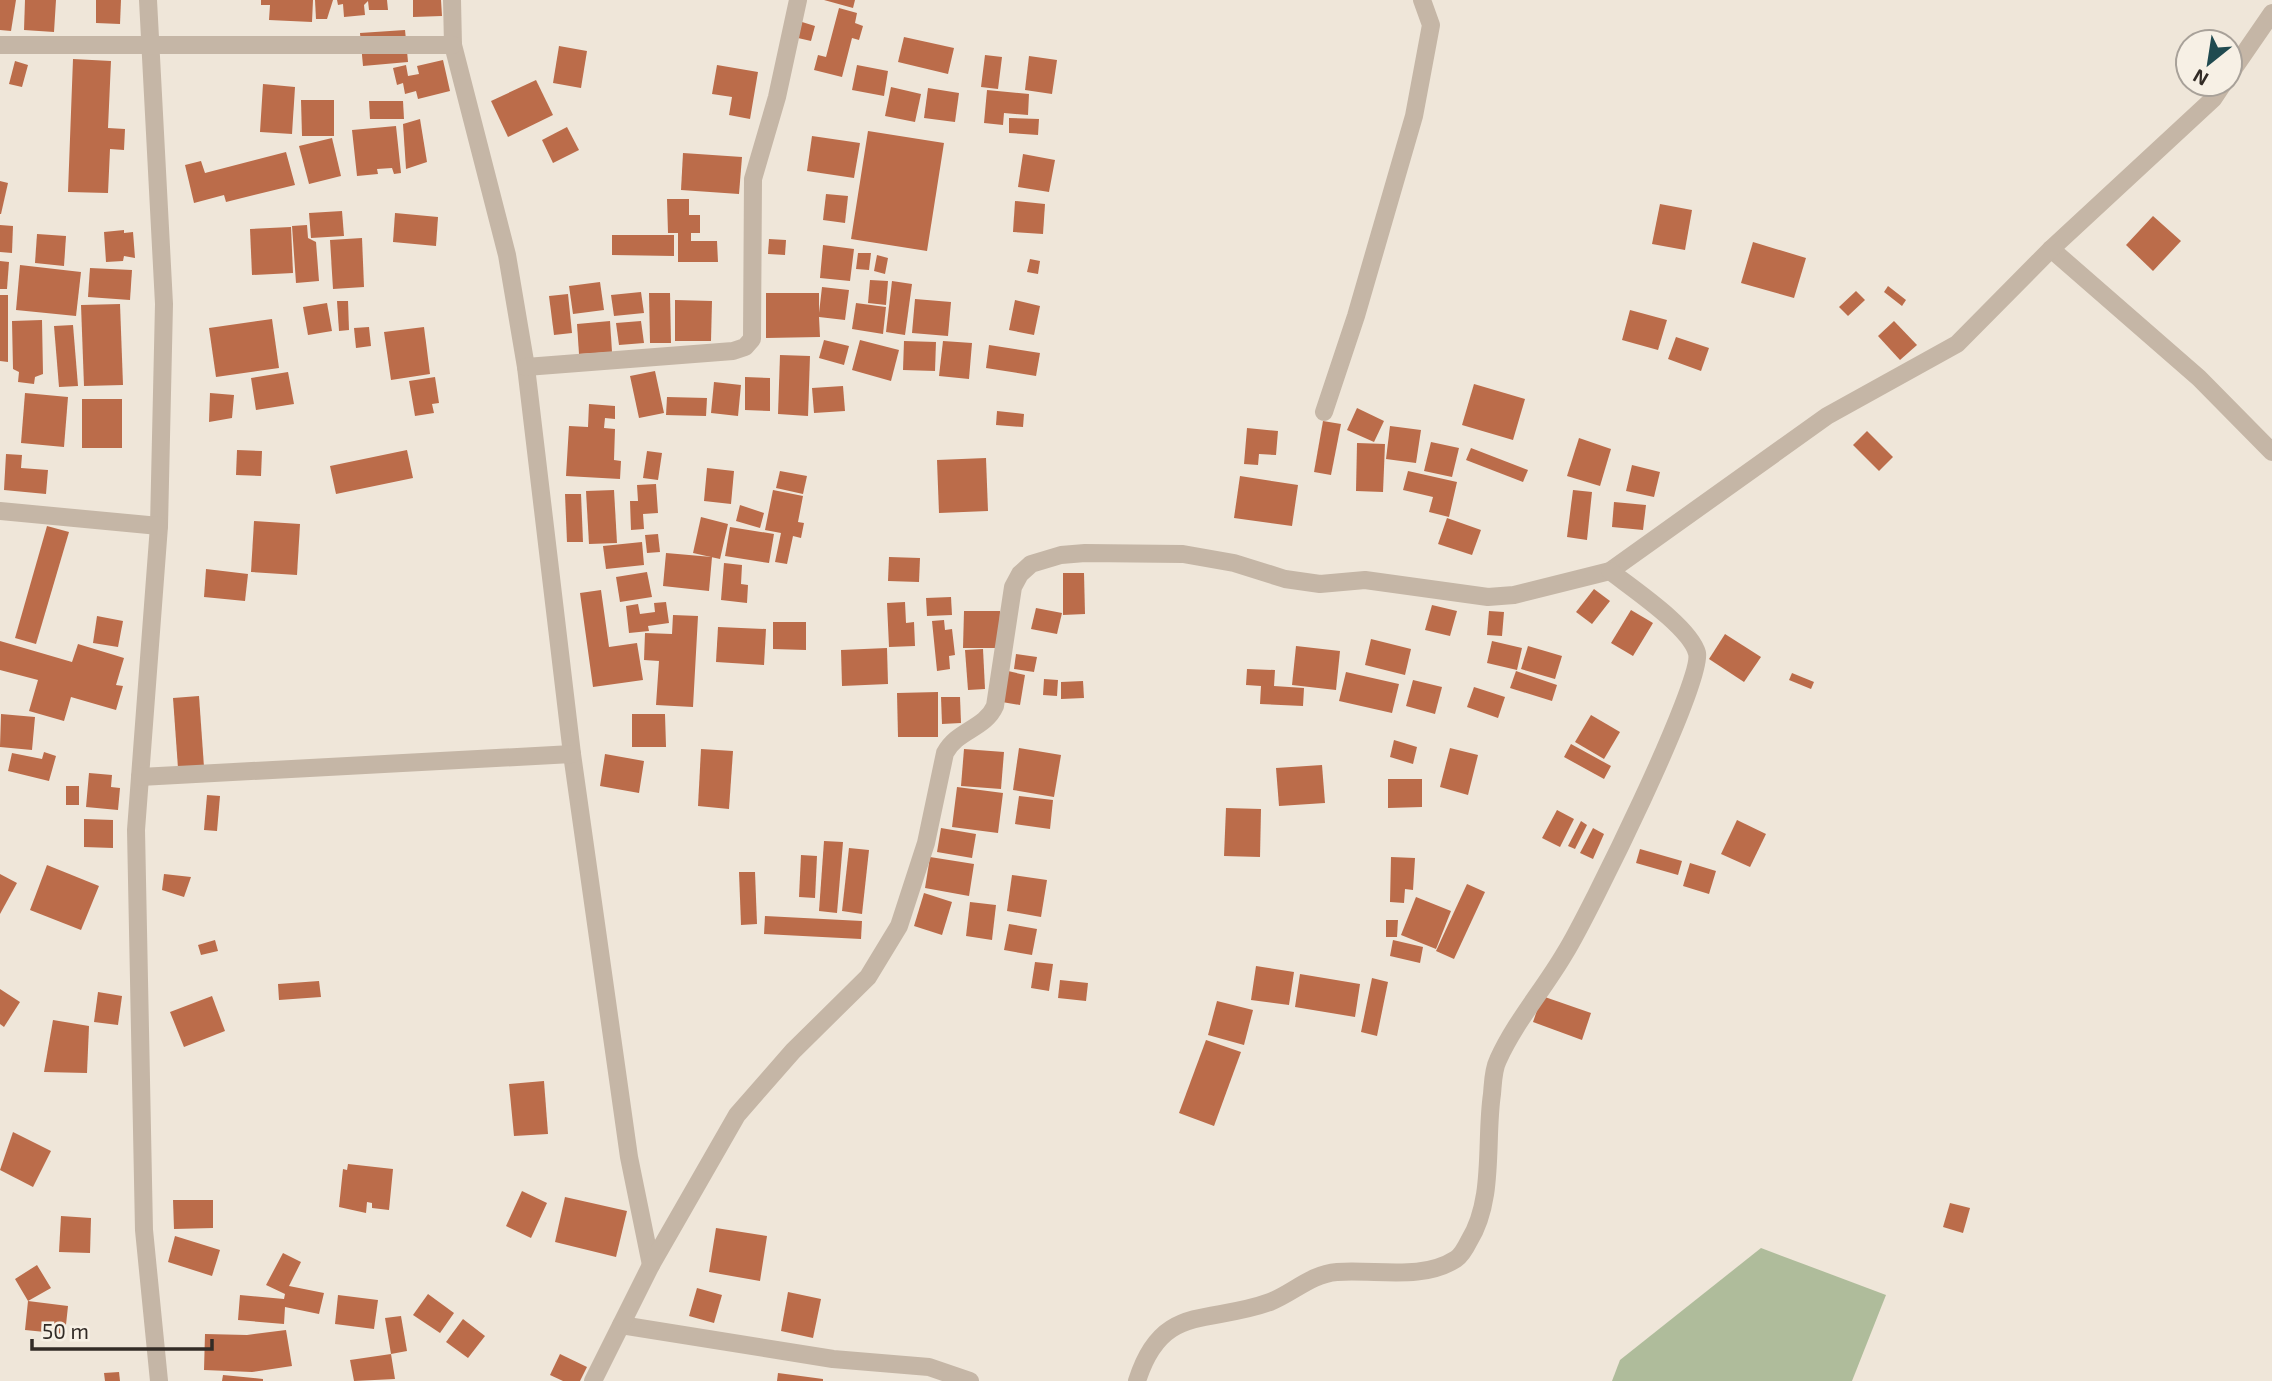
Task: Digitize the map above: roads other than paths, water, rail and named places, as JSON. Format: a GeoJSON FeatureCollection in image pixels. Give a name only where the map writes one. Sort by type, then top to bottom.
{"type":"FeatureCollection","features":[{"type":"Feature","properties":{"kind":"street"},"geometry":{"type":"LineString","coordinates":[[148,0],[164,304],[159,526],[136,830],[144,1230],[159,1381]]}},
{"type":"Feature","properties":{"kind":"street"},"geometry":{"type":"LineString","coordinates":[[452,0],[453,45],[507,256],[526,367],[572,754],[629,1157],[651,1265]]}},
{"type":"Feature","properties":{"kind":"street"},"geometry":{"type":"LineString","coordinates":[[526,367],[733,351],[745,347],[752,339],[753,178],[777,97],[798,0]]}},
{"type":"Feature","properties":{"kind":"street"},"geometry":{"type":"LineString","coordinates":[[1324,412],[1356,316],[1414,116],[1431,24],[1422,0]]}},
{"type":"Feature","properties":{"kind":"street"},"geometry":{"type":"LineString","coordinates":[[2244,54],[2272,13]]}},
{"type":"Feature","properties":{"kind":"street"},"geometry":{"type":"LineString","coordinates":[[0,45],[453,45]]}},
{"type":"Feature","properties":{"kind":"street"},"geometry":{"type":"LineString","coordinates":[[593,1381],[651,1265],[737,1115],[793,1051],[868,978],[899,926],[926,843],[945,752],[950,743],[991,716],[995,706],[1013,587],[1020,574],[1031,564],[1061,555],[1085,553],[1183,554],[1234,563],[1284,579],[1320,584],[1365,580],[1488,597],[1514,596],[1543,586],[1611,570],[1827,416],[1956,344],[2052,249],[2214,98]]}},
{"type":"Feature","properties":{"kind":"street"},"geometry":{"type":"LineString","coordinates":[[2052,249],[2199,377],[2272,452]]}},
{"type":"Feature","properties":{"kind":"street"},"geometry":{"type":"LineString","coordinates":[[0,511],[159,526]]}},
{"type":"Feature","properties":{"kind":"street"},"geometry":{"type":"LineString","coordinates":[[1137,1381],[1151,1348],[1166,1329],[1182,1322],[1268,1303],[1319,1275],[1339,1272],[1384,1274],[1437,1268],[1459,1258],[1478,1226],[1485,1194],[1487,1128],[1496,1063],[1566,951],[1611,867],[1684,705],[1698,657],[1693,640],[1611,570]]}},
{"type":"Feature","properties":{"kind":"street"},"geometry":{"type":"LineString","coordinates":[[140,777],[572,754]]}},
{"type":"Feature","properties":{"kind":"street"},"geometry":{"type":"LineString","coordinates":[[621,1325],[970,1381]]}}]}
